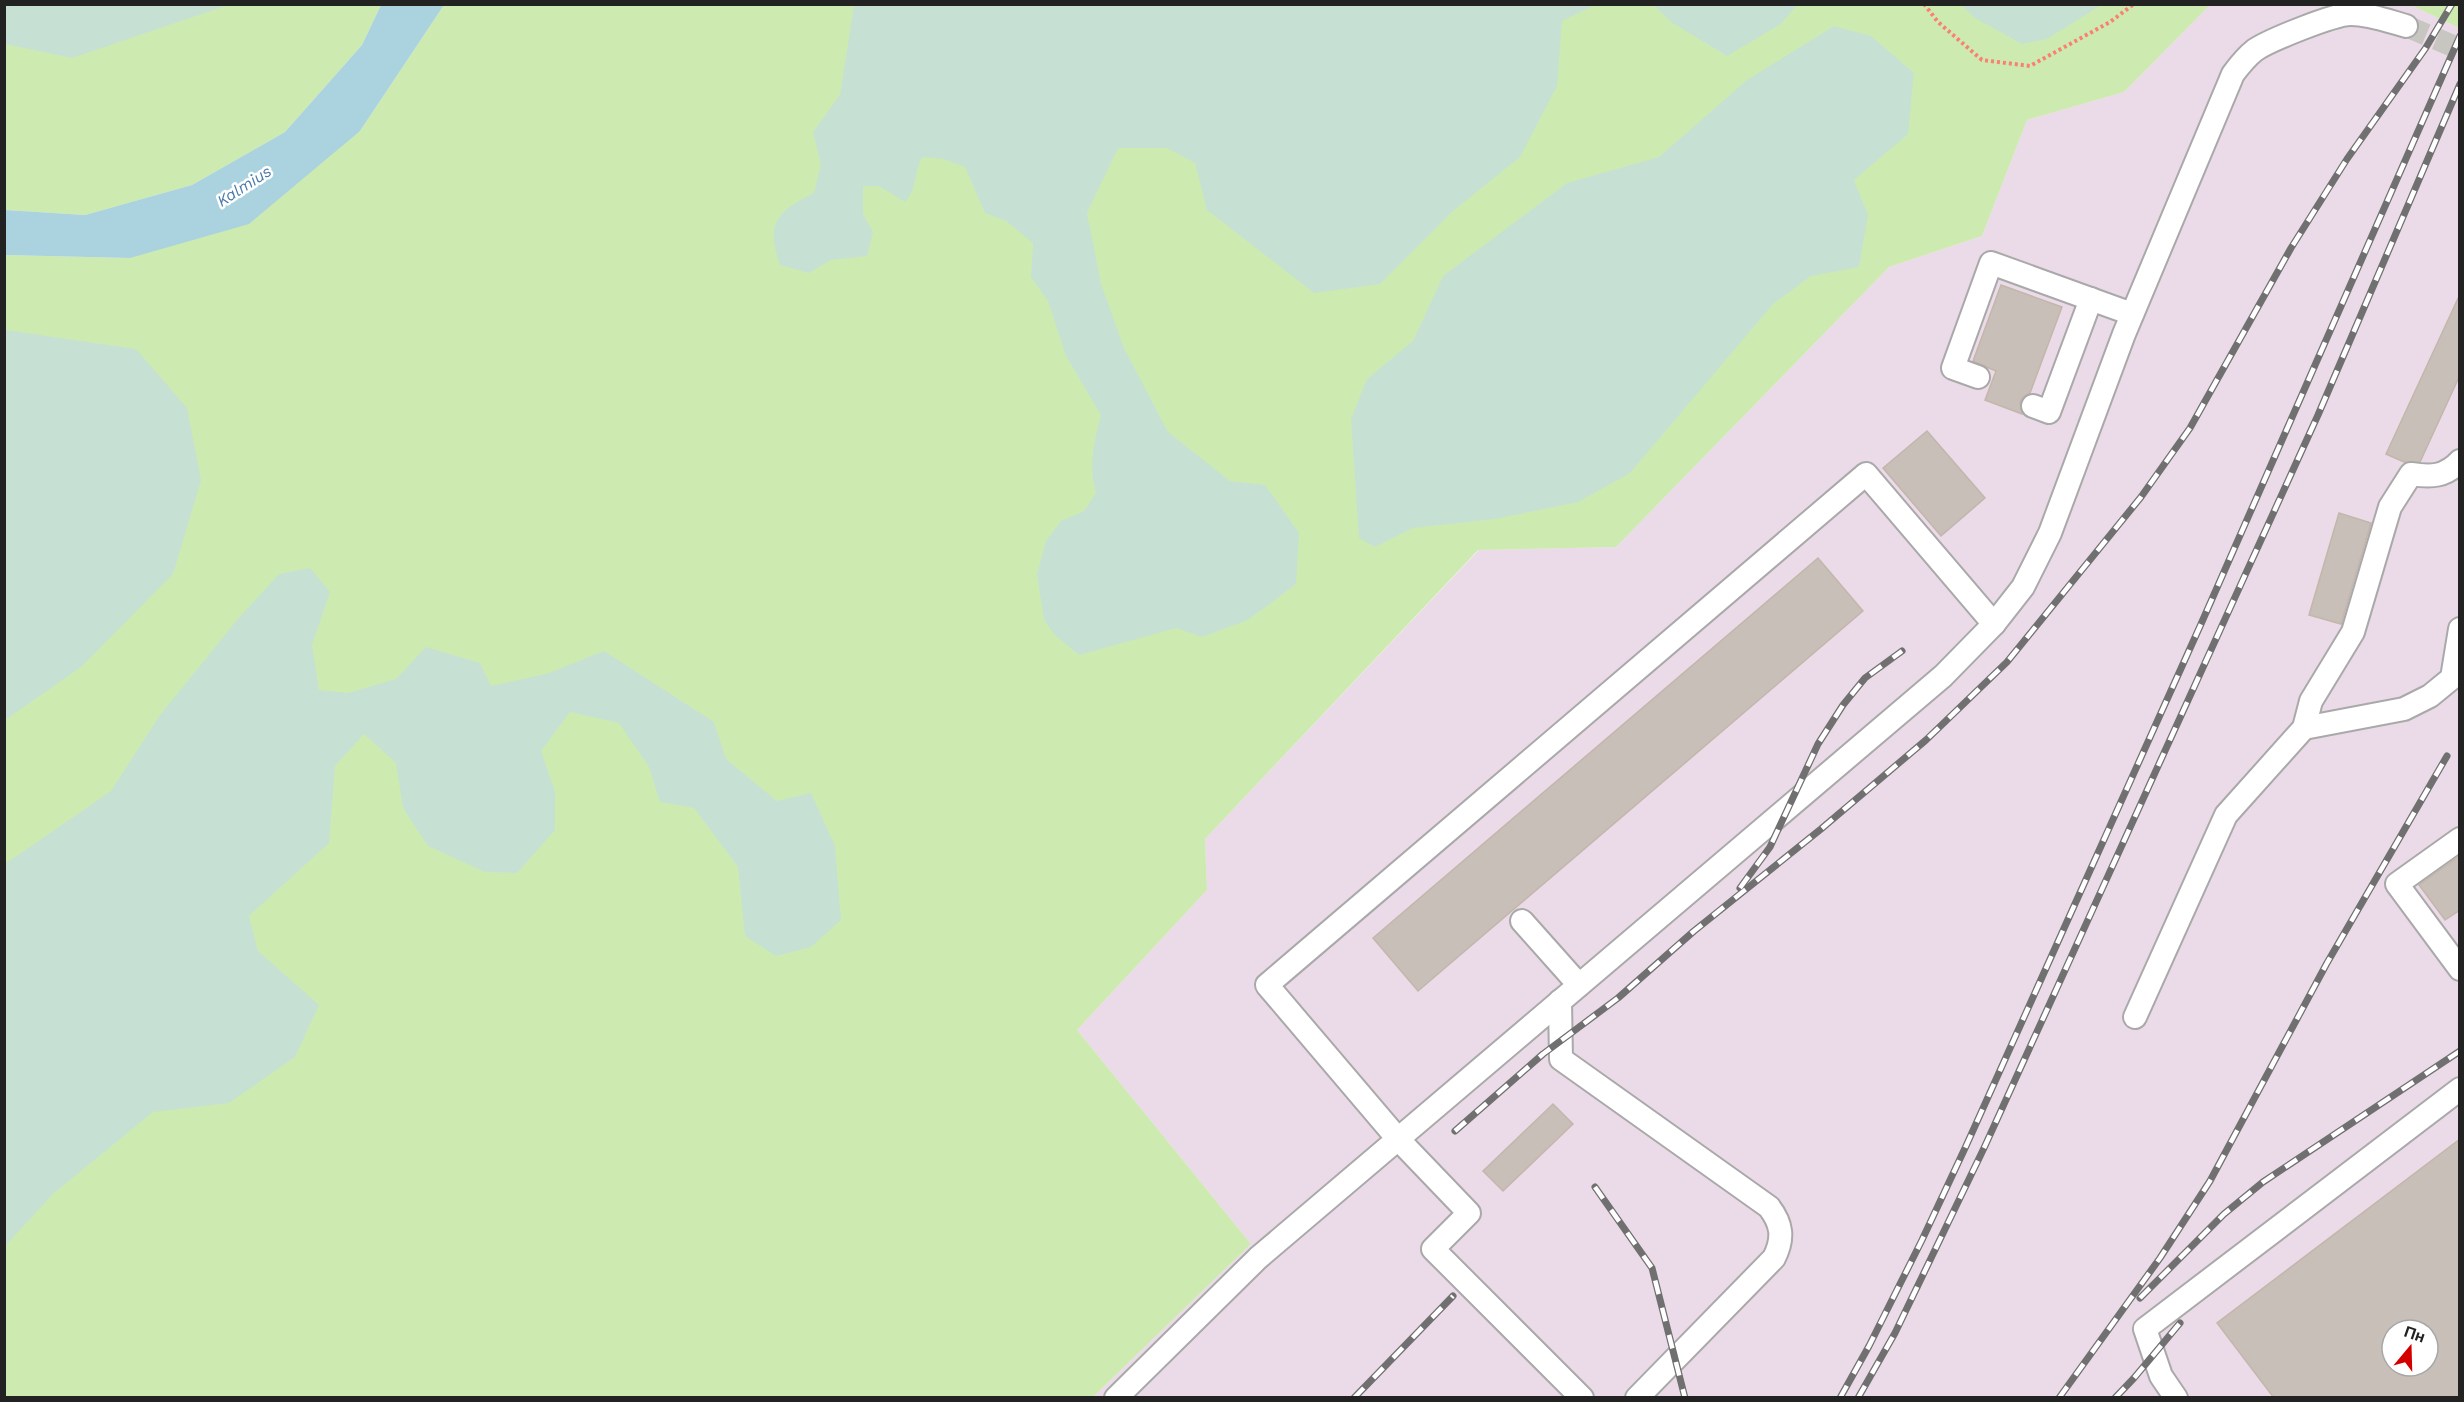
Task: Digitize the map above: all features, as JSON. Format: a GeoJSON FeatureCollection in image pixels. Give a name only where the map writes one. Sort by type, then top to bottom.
{"type":"FeatureCollection","features":[{"type":"Feature","properties":{"kind":"lane"},"geometry":{"type":"LineString","coordinates":[[1116,1398],[1258,1258],[1943,676],[1994,624],[2023,587],[2050,533],[2132,314],[2233,74],[2242,62],[2256,50],[2333,16],[2365,15],[2406,26]]}},
{"type":"Feature","properties":{"kind":"lane"},"geometry":{"type":"LineString","coordinates":[[1978,377],[1953,368],[1991,263],[2132,314]]}},
{"type":"Feature","properties":{"kind":"lane"},"geometry":{"type":"LineString","coordinates":[[2033,406],[2049,412],[2091,299]]}},
{"type":"Feature","properties":{"kind":"lane"},"geometry":{"type":"LineString","coordinates":[[2135,1017],[2226,815],[2304,728],[2312,701],[2353,633],[2390,507],[2411,474],[2431,477],[2451,470],[2460,461]]}},
{"type":"Feature","properties":{"kind":"lane"},"geometry":{"type":"LineString","coordinates":[[1582,1398],[1433,1249],[1469,1213],[1398,1139],[1267,985],[1866,474],[1994,624]]}},
{"type":"Feature","properties":{"kind":"lane"},"geometry":{"type":"LineString","coordinates":[[2304,728],[2404,709],[2456,682],[2460,629]]}},
{"type":"Feature","properties":{"kind":"lane"},"geometry":{"type":"LineString","coordinates":[[2460,839],[2397,884],[2460,969]]}},
{"type":"Feature","properties":{"kind":"lane"},"geometry":{"type":"LineString","coordinates":[[1522,921],[1579,985]]}},
{"type":"Feature","properties":{"kind":"lane"},"geometry":{"type":"LineString","coordinates":[[1560,1001],[1561,1059],[1769,1207],[1777,1218],[1781,1232],[1780,1245],[1774,1258],[1637,1398]]}},
{"type":"Feature","properties":{"kind":"lane"},"geometry":{"type":"LineString","coordinates":[[2176,1398],[2161,1376],[2145,1329],[2460,1089]]}},
{"type":"Feature","properties":{"kind":"path"},"geometry":{"type":"LineString","coordinates":[[1924,4],[1938,22],[1982,60],[2030,66],[2110,22],[2134,4]]}},
{"type":"Feature","properties":{"kind":"shaded area"},"geometry":{"type":"Polygon","coordinates":[[[2210,5],[2411,5],[2459,28],[2459,1397],[1093,1397],[1251,1244],[1077,1030],[1207,890],[1205,839],[1479,550],[1616,547],[1889,267],[1982,236],[2027,120],[2124,92],[2210,5]]]}},
{"type":"Feature","properties":{"kind":"green space"},"geometry":{"type":"Polygon","coordinates":[[[5,4],[228,5],[72,58],[5,44],[5,4]]]}},
{"type":"Feature","properties":{"kind":"green space"},"geometry":{"type":"Polygon","coordinates":[[[854,4],[1595,5],[1562,21],[1557,86],[1520,157],[1453,211],[1380,284],[1314,293],[1207,210],[1195,163],[1167,148],[1118,148],[1087,213],[1101,284],[1124,348],[1168,432],[1230,481],[1265,485],[1299,533],[1296,584],[1248,620],[1202,637],[1176,628],[1079,655],[1055,635],[1044,620],[1037,574],[1046,541],[1061,521],[1084,511],[1096,493],[1092,464],[1101,415],[1066,356],[1048,301],[1031,277],[1033,243],[1006,221],[985,213],[965,167],[944,159],[922,157],[914,186],[905,202],[879,186],[863,186],[863,214],[873,232],[867,256],[831,260],[809,273],[780,265],[774,229],[783,213],[814,193],[821,164],[813,132],[840,95],[854,4]]]}},
{"type":"Feature","properties":{"kind":"green space"},"geometry":{"type":"Polygon","coordinates":[[[4,5],[381,5],[362,45],[285,132],[192,185],[85,215],[5,210],[4,5]]]}},
{"type":"Feature","properties":{"kind":"green space"},"geometry":{"type":"Polygon","coordinates":[[[444,5],[2210,5],[2124,92],[2027,120],[1982,236],[1889,267],[1616,547],[1478,550],[1205,839],[1207,890],[1077,1030],[1251,1244],[1093,1397],[5,1398],[5,255],[130,258],[360,131],[444,5]]]}},
{"type":"Feature","properties":{"kind":"green space"},"geometry":{"type":"Polygon","coordinates":[[[1654,5],[1797,5],[1781,24],[1727,56],[1671,22],[1654,5]]]}},
{"type":"Feature","properties":{"kind":"green space"},"geometry":{"type":"Polygon","coordinates":[[[1961,5],[2101,5],[2047,39],[2022,44],[1975,18],[1961,5]]]}},
{"type":"Feature","properties":{"kind":"green space"},"geometry":{"type":"Polygon","coordinates":[[[2411,5],[2459,5],[2459,28],[2411,5]]]}},
{"type":"Feature","properties":{"kind":"green space"},"geometry":{"type":"Polygon","coordinates":[[[1834,26],[1871,36],[1914,73],[1908,134],[1854,180],[1868,215],[1859,267],[1811,276],[1773,304],[1630,473],[1578,502],[1495,519],[1413,528],[1375,547],[1359,538],[1351,419],[1367,379],[1413,341],[1443,276],[1567,183],[1659,157],[1747,80],[1834,26]]]}},
{"type":"Feature","properties":{"kind":"green space"},"geometry":{"type":"Polygon","coordinates":[[[5,330],[136,349],[187,408],[201,480],[173,574],[81,667],[5,720],[5,330]]]}},
{"type":"Feature","properties":{"kind":"green space"},"geometry":{"type":"Polygon","coordinates":[[[310,568],[330,592],[312,645],[319,690],[348,693],[396,679],[426,647],[480,663],[491,686],[549,673],[604,651],[714,722],[726,759],[777,801],[811,793],[835,846],[841,920],[811,947],[776,956],[745,936],[738,867],[694,808],[660,802],[649,767],[619,723],[570,712],[541,751],[555,792],[555,830],[517,873],[485,872],[428,846],[403,808],[396,763],[364,734],[335,766],[329,843],[249,916],[258,951],[319,1005],[295,1057],[229,1103],[153,1112],[54,1193],[5,1246],[5,864],[111,791],[160,715],[237,620],[279,574],[310,568]]]}},
{"type":"Feature","properties":{"kind":"water","name":"Kalmius"},"geometry":{"type":"Polygon","coordinates":[[[381,5],[444,5],[360,131],[249,224],[130,258],[5,255],[5,210],[85,215],[192,185],[285,132],[362,45],[381,5]]]}},
{"type":"Feature","properties":{"kind":"building"},"geometry":{"type":"Polygon","coordinates":[[[2001,285],[2062,307],[2030,393],[2020,402],[2022,414],[1985,400],[1996,371],[1973,361],[2001,285]]]}},
{"type":"Feature","properties":{"kind":"building"},"geometry":{"type":"Polygon","coordinates":[[[2460,294],[2460,375],[2420,462],[2404,462],[2386,454],[2460,294]]]}},
{"type":"Feature","properties":{"kind":"building"},"geometry":{"type":"Polygon","coordinates":[[[1927,431],[1985,498],[1941,536],[1883,468],[1927,431]]]}},
{"type":"Feature","properties":{"kind":"building"},"geometry":{"type":"Polygon","coordinates":[[[2339,513],[2371,523],[2341,624],[2309,615],[2339,513]]]}},
{"type":"Feature","properties":{"kind":"building"},"geometry":{"type":"Polygon","coordinates":[[[1818,558],[1863,611],[1418,991],[1373,938],[1818,558]]]}},
{"type":"Feature","properties":{"kind":"building"},"geometry":{"type":"Polygon","coordinates":[[[2460,856],[2460,910],[2445,920],[2419,885],[2460,856]]]}},
{"type":"Feature","properties":{"kind":"building"},"geometry":{"type":"Polygon","coordinates":[[[1553,1104],[1573,1124],[1503,1191],[1483,1171],[1553,1104]]]}},
{"type":"Feature","properties":{"kind":"building"},"geometry":{"type":"Polygon","coordinates":[[[2460,1139],[2460,1398],[2274,1398],[2217,1323],[2460,1139]]]}},
{"type":"Feature","properties":{"kind":"tunnel"},"geometry":{"type":"LineString","coordinates":[[2406,26],[2460,49]]}},
{"type":"Feature","properties":{"kind":"railway"},"geometry":{"type":"LineString","coordinates":[[1455,1131],[1543,1054],[1618,998],[1694,931],[1821,829],[1926,740],[2007,662],[2141,497],[2190,428],[2291,248],[2347,159],[2425,49],[2452,4]]}},
{"type":"Feature","properties":{"kind":"railway"},"geometry":{"type":"LineString","coordinates":[[1840,1398],[1869,1346],[1966,1146],[2201,624],[2460,36]]}},
{"type":"Feature","properties":{"kind":"railway"},"geometry":{"type":"LineString","coordinates":[[1858,1398],[1895,1333],[1984,1148],[2318,415],[2460,84]]}},
{"type":"Feature","properties":{"kind":"railway"},"geometry":{"type":"LineString","coordinates":[[1740,888],[1770,847],[1818,744],[1843,705],[1865,678],[1902,651]]}},
{"type":"Feature","properties":{"kind":"railway"},"geometry":{"type":"LineString","coordinates":[[2059,1398],[2160,1258],[2210,1181],[2327,963],[2447,756]]}},
{"type":"Feature","properties":{"kind":"railway"},"geometry":{"type":"LineString","coordinates":[[2140,1298],[2224,1214],[2263,1182],[2460,1051]]}},
{"type":"Feature","properties":{"kind":"railway"},"geometry":{"type":"LineString","coordinates":[[1595,1187],[1652,1268],[1685,1398]]}},
{"type":"Feature","properties":{"kind":"railway"},"geometry":{"type":"LineString","coordinates":[[1354,1398],[1453,1296]]}},
{"type":"Feature","properties":{"kind":"railway"},"geometry":{"type":"LineString","coordinates":[[2115,1398],[2180,1323]]}}]}
